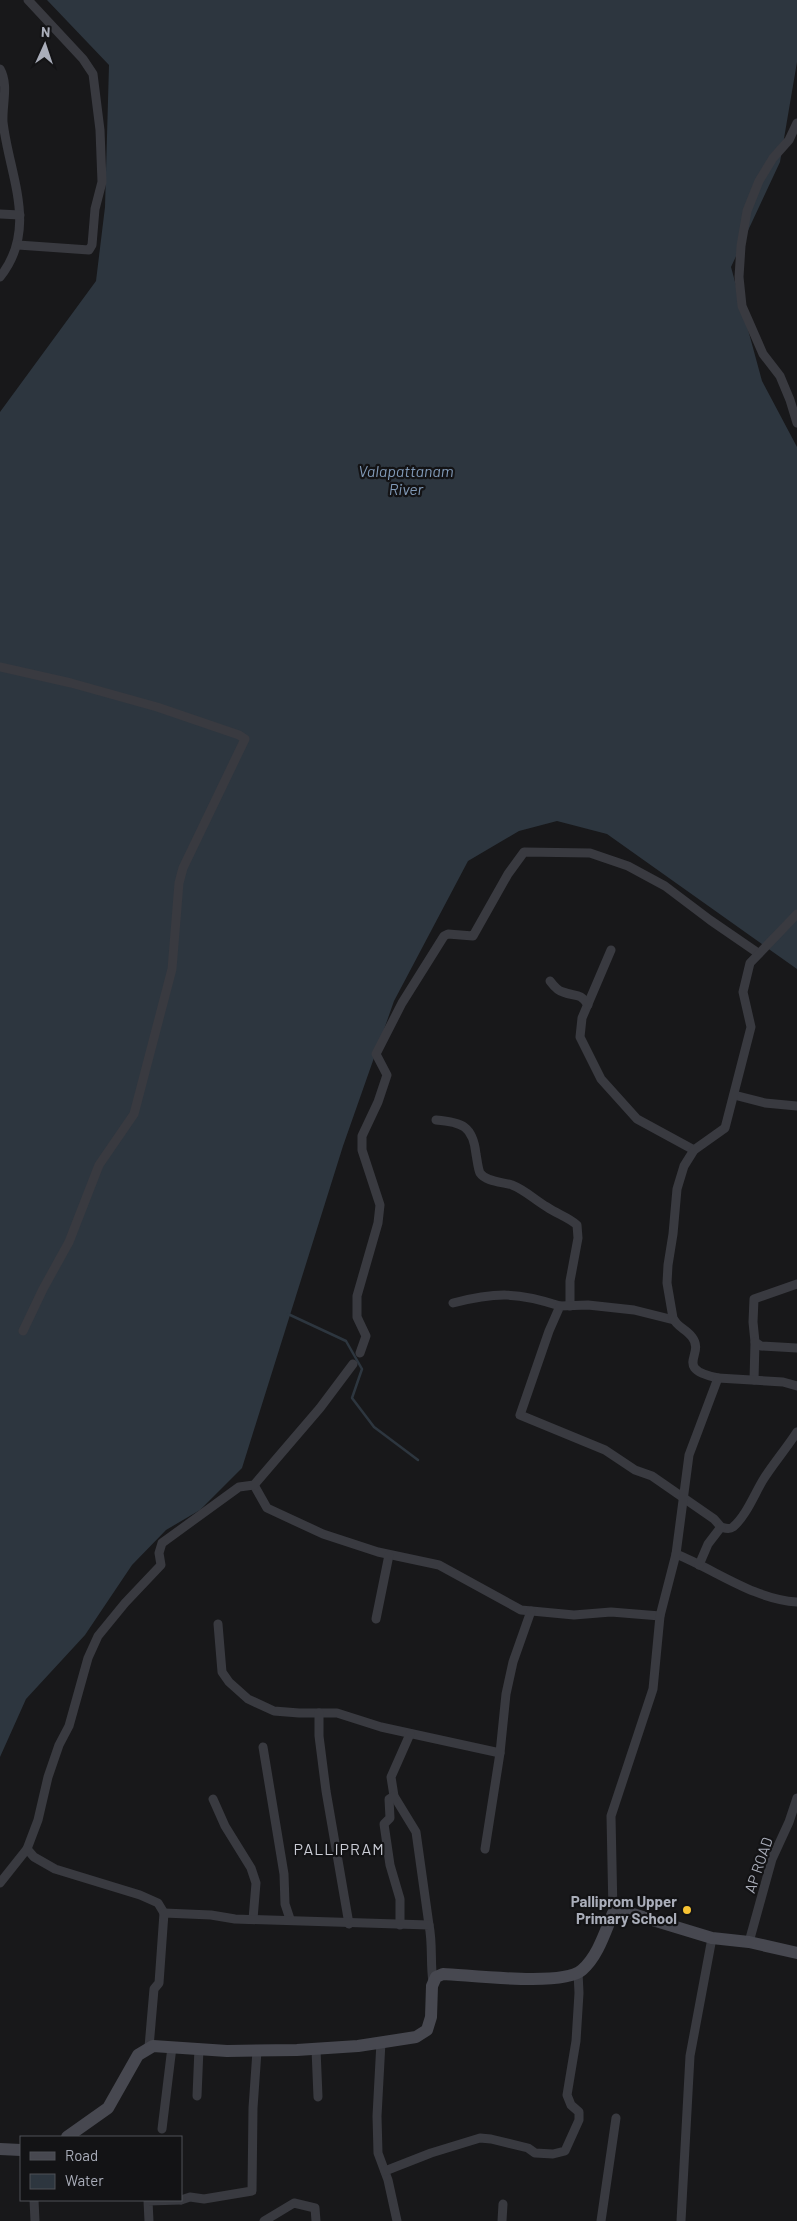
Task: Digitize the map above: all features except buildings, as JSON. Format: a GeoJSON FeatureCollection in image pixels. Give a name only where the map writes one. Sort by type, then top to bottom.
{"type":"FeatureCollection","features":[{"type":"Feature","properties":{"kind":"main road"},"geometry":{"type":"LineString","coordinates":[[71,2136],[108,2108],[138,2055],[152,2046],[227,2051],[316,2049],[416,2037],[427,2030],[431,2017],[433,1982],[436,1977],[442,1974],[562,1978],[578,1972],[594,1954],[613,1913],[623,1911],[712,1938],[749,1942],[797,1953]]}},
{"type":"Feature","properties":{"kind":"main road"},"geometry":{"type":"LineString","coordinates":[[0,2149],[20,2150]]}},
{"type":"Feature","properties":{"kind":"street"},"geometry":{"type":"LineString","coordinates":[[18,245],[90,250],[95,210],[102,182],[100,130],[93,74],[82,58],[28,0]]}},
{"type":"Feature","properties":{"kind":"street"},"geometry":{"type":"LineString","coordinates":[[0,69],[4,77],[3,116],[6,142],[19,196],[20,215],[18,245],[0,277]]}},
{"type":"Feature","properties":{"kind":"street"},"geometry":{"type":"LineString","coordinates":[[797,123],[789,140],[773,158],[760,181],[747,211],[741,246],[739,277],[742,306],[763,354],[780,376],[797,423]]}},
{"type":"Feature","properties":{"kind":"street"},"geometry":{"type":"LineString","coordinates":[[0,214],[20,215]]}},
{"type":"Feature","properties":{"kind":"street"},"geometry":{"type":"LineString","coordinates":[[0,667],[71,683],[157,708],[239,734],[245,738],[183,868],[179,883],[172,969],[134,1114],[99,1166],[69,1242],[23,1330]]}},
{"type":"Feature","properties":{"kind":"street"},"geometry":{"type":"LineString","coordinates":[[360,1353],[366,1336],[357,1317],[358,1296],[378,1223],[380,1205],[362,1150],[362,1136],[378,1102],[387,1074],[376,1054],[402,1003],[444,936],[448,934],[473,936],[508,874],[524,852],[590,853],[628,866],[665,886],[758,953]]}},
{"type":"Feature","properties":{"kind":"street"},"geometry":{"type":"LineString","coordinates":[[674,1320],[669,1302],[668,1265],[677,1189],[684,1166],[694,1150],[726,1128],[751,1027],[744,992],[750,963],[797,914]]}},
{"type":"Feature","properties":{"kind":"street"},"geometry":{"type":"LineString","coordinates":[[611,950],[582,1018],[580,1037],[601,1079],[637,1119],[694,1150]]}},
{"type":"Feature","properties":{"kind":"street"},"geometry":{"type":"LineString","coordinates":[[550,981],[562,992],[573,993],[584,998],[588,1005]]}},
{"type":"Feature","properties":{"kind":"street"},"geometry":{"type":"LineString","coordinates":[[734,1095],[765,1102],[797,1106]]}},
{"type":"Feature","properties":{"kind":"street"},"geometry":{"type":"LineString","coordinates":[[436,1120],[457,1122],[469,1131],[475,1142],[480,1173],[487,1178],[512,1185],[528,1193],[548,1208],[570,1219],[577,1225],[578,1238],[565,1306],[549,1330],[520,1415],[605,1450],[635,1470],[652,1476],[714,1519],[721,1527],[729,1528],[733,1526],[797,1432]]}},
{"type":"Feature","properties":{"kind":"street"},"geometry":{"type":"LineString","coordinates":[[754,1380],[754,1299],[797,1284]]}},
{"type":"Feature","properties":{"kind":"street"},"geometry":{"type":"LineString","coordinates":[[453,1303],[483,1295],[506,1294],[532,1297],[565,1306],[588,1305],[634,1310],[674,1320],[695,1342],[692,1363],[695,1370],[704,1376],[783,1382],[797,1386]]}},
{"type":"Feature","properties":{"kind":"street"},"geometry":{"type":"LineString","coordinates":[[755,1342],[761,1346],[797,1348]]}},
{"type":"Feature","properties":{"kind":"street"},"geometry":{"type":"LineString","coordinates":[[0,1883],[27,1849],[38,1820],[48,1777],[59,1744],[69,1726],[88,1658],[98,1636],[161,1564],[159,1553],[162,1543],[239,1487],[254,1486],[320,1408],[353,1364]]}},
{"type":"Feature","properties":{"kind":"street"},"geometry":{"type":"LineString","coordinates":[[613,1913],[611,1816],[652,1689],[660,1616],[676,1554],[689,1455],[718,1378]]}},
{"type":"Feature","properties":{"kind":"street"},"geometry":{"type":"LineString","coordinates":[[254,1486],[267,1508],[323,1534],[389,1555],[439,1565],[521,1610],[574,1615],[611,1612],[660,1616]]}},
{"type":"Feature","properties":{"kind":"street"},"geometry":{"type":"LineString","coordinates":[[699,1565],[708,1544],[721,1527]]}},
{"type":"Feature","properties":{"kind":"street"},"geometry":{"type":"LineString","coordinates":[[676,1554],[747,1590],[797,1602]]}},
{"type":"Feature","properties":{"kind":"street"},"geometry":{"type":"LineString","coordinates":[[376,1618],[389,1555]]}},
{"type":"Feature","properties":{"kind":"street"},"geometry":{"type":"LineString","coordinates":[[485,1849],[500,1752],[506,1694],[513,1662],[532,1611]]}},
{"type":"Feature","properties":{"kind":"street"},"geometry":{"type":"LineString","coordinates":[[218,1624],[222,1672],[229,1682],[248,1699],[274,1711],[319,1714],[337,1713],[381,1728],[500,1752]]}},
{"type":"Feature","properties":{"kind":"street"},"geometry":{"type":"LineString","coordinates":[[319,1714],[319,1736],[326,1791],[349,1924]]}},
{"type":"Feature","properties":{"kind":"street"},"geometry":{"type":"LineString","coordinates":[[410,1734],[391,1777],[394,1796],[416,1832],[432,1943],[431,1970],[433,1982]]}},
{"type":"Feature","properties":{"kind":"street"},"geometry":{"type":"LineString","coordinates":[[264,1747],[284,1874],[285,1904],[290,1919]]}},
{"type":"Feature","properties":{"kind":"street"},"geometry":{"type":"LineString","coordinates":[[394,1796],[389,1799],[390,1818],[384,1824],[390,1865],[400,1899],[400,1925]]}},
{"type":"Feature","properties":{"kind":"street","name":"AP ROAD"},"geometry":{"type":"LineString","coordinates":[[749,1942],[772,1859],[793,1823],[797,1798]]}},
{"type":"Feature","properties":{"kind":"street"},"geometry":{"type":"LineString","coordinates":[[213,1799],[225,1826],[251,1868],[256,1882],[253,1919]]}},
{"type":"Feature","properties":{"kind":"street"},"geometry":{"type":"LineString","coordinates":[[27,1849],[34,1857],[55,1869],[140,1895],[158,1903],[164,1913],[159,1983],[154,1989],[149,2048]]}},
{"type":"Feature","properties":{"kind":"street"},"geometry":{"type":"LineString","coordinates":[[164,1913],[349,1924],[429,1925]]}},
{"type":"Feature","properties":{"kind":"street"},"geometry":{"type":"LineString","coordinates":[[681,2221],[690,2056],[712,1938]]}},
{"type":"Feature","properties":{"kind":"street"},"geometry":{"type":"LineString","coordinates":[[385,2171],[431,2153],[480,2138],[528,2148],[535,2153],[553,2154],[566,2151],[579,2120],[579,2112],[571,2105],[567,2095],[576,2041],[579,1993],[578,1972]]}},
{"type":"Feature","properties":{"kind":"street"},"geometry":{"type":"LineString","coordinates":[[381,2042],[378,2153],[385,2171],[397,2221]]}},
{"type":"Feature","properties":{"kind":"street"},"geometry":{"type":"LineString","coordinates":[[162,2128],[172,2047]]}},
{"type":"Feature","properties":{"kind":"street"},"geometry":{"type":"LineString","coordinates":[[196,2096],[200,2048]]}},
{"type":"Feature","properties":{"kind":"street"},"geometry":{"type":"LineString","coordinates":[[316,2049],[318,2097]]}},
{"type":"Feature","properties":{"kind":"street"},"geometry":{"type":"LineString","coordinates":[[182,2200],[190,2197],[204,2200],[252,2191],[253,2108],[257,2050]]}},
{"type":"Feature","properties":{"kind":"street"},"geometry":{"type":"LineString","coordinates":[[601,2221],[616,2118]]}},
{"type":"Feature","properties":{"kind":"street"},"geometry":{"type":"LineString","coordinates":[[34,2201],[34,2221]]}},
{"type":"Feature","properties":{"kind":"street"},"geometry":{"type":"LineString","coordinates":[[148,2201],[149,2221]]}},
{"type":"Feature","properties":{"kind":"street"},"geometry":{"type":"LineString","coordinates":[[264,2221],[294,2203],[315,2208],[316,2221]]}},
{"type":"Feature","properties":{"kind":"street"},"geometry":{"type":"LineString","coordinates":[[502,2221],[503,2204]]}},
{"type":"Feature","properties":{"kind":"water","name":"Valapattanam River"},"geometry":{"type":"Polygon","coordinates":[[[47,0],[797,0],[797,62],[780,162],[731,267],[762,381],[797,447],[797,969],[607,834],[557,821],[519,831],[468,861],[394,1001],[343,1146],[242,1468],[200,1510],[166,1530],[132,1565],[85,1635],[26,1699],[0,1757],[0,412],[96,281],[105,207],[109,65],[47,0]]]}},
{"type":"Feature","properties":{"kind":"waterway"},"geometry":{"type":"LineString","coordinates":[[288,1314],[346,1341],[362,1369],[352,1398],[374,1427],[418,1460]]}},
{"type":"Feature","properties":{"kind":"place","name":"Palliprom Upper Primary School"},"geometry":{"type":"Point","coordinates":[687,1910]}},
{"type":"Feature","properties":{"kind":"district","name":"PALLIPRAM"},"geometry":{"type":"Point","coordinates":[339,1848]}}]}
